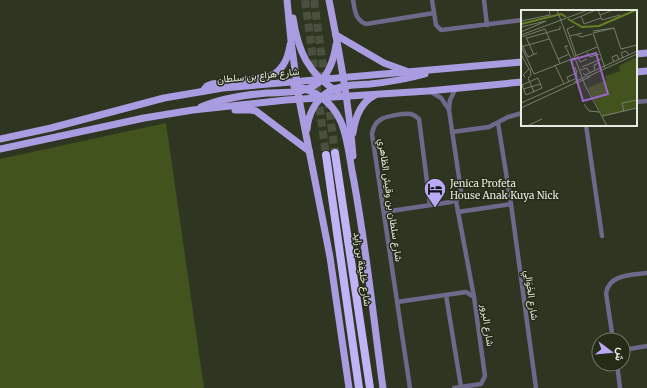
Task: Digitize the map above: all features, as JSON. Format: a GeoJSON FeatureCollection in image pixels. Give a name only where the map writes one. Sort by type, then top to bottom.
{"type":"FeatureCollection","features":[{"type":"Feature","properties":{"kind":"highway","name":"شارع خليفة بن زايد"},"geometry":{"type":"LineString","coordinates":[[335,153],[370,388]]}},
{"type":"Feature","properties":{"kind":"highway","name":"شارع خليفة بن زايد"},"geometry":{"type":"LineString","coordinates":[[326,155],[359,388]]}},
{"type":"Feature","properties":{"kind":"main road"},"geometry":{"type":"LineString","coordinates":[[287,0],[299,99],[330,257],[349,388]]}},
{"type":"Feature","properties":{"kind":"main road"},"geometry":{"type":"LineString","coordinates":[[291,0],[294,23],[300,49],[306,62],[322,79],[334,89],[346,96]]}},
{"type":"Feature","properties":{"kind":"main road"},"geometry":{"type":"LineString","coordinates":[[329,0],[346,96],[355,187]]}},
{"type":"Feature","properties":{"kind":"main road"},"geometry":{"type":"LineString","coordinates":[[307,89],[316,85],[322,79],[331,65],[336,37]]}},
{"type":"Feature","properties":{"kind":"main road"},"geometry":{"type":"LineString","coordinates":[[336,37],[364,50],[384,63],[410,72]]}},
{"type":"Feature","properties":{"kind":"main road"},"geometry":{"type":"LineString","coordinates":[[203,91],[206,86],[212,84],[268,77],[273,75],[284,65],[291,41]]}},
{"type":"Feature","properties":{"kind":"main road"},"geometry":{"type":"LineString","coordinates":[[637,54],[647,53]]}},
{"type":"Feature","properties":{"kind":"main road","name":"شارع هزاع بن سلطان"},"geometry":{"type":"LineString","coordinates":[[0,139],[51,128],[164,98],[203,91],[269,83],[298,86],[322,79],[521,62]]}},
{"type":"Feature","properties":{"kind":"main road"},"geometry":{"type":"LineString","coordinates":[[306,135],[310,116],[322,97],[334,89],[395,81],[415,77],[436,69]]}},
{"type":"Feature","properties":{"kind":"main road"},"geometry":{"type":"LineString","coordinates":[[637,72],[647,71]]}},
{"type":"Feature","properties":{"kind":"main road"},"geometry":{"type":"LineString","coordinates":[[0,150],[144,118],[193,110],[322,97],[428,91],[521,82]]}},
{"type":"Feature","properties":{"kind":"main road"},"geometry":{"type":"LineString","coordinates":[[193,110],[221,100],[262,94],[298,86],[322,97],[333,108],[342,124],[355,187],[383,388]]}},
{"type":"Feature","properties":{"kind":"main road"},"geometry":{"type":"LineString","coordinates":[[355,187],[353,137],[355,124],[367,100],[379,94]]}},
{"type":"Feature","properties":{"kind":"main road"},"geometry":{"type":"LineString","coordinates":[[193,110],[208,112],[245,109],[256,111],[310,151]]}},
{"type":"Feature","properties":{"kind":"street"},"geometry":{"type":"LineString","coordinates":[[353,0],[356,17],[359,21],[366,24],[406,19],[434,13]]}},
{"type":"Feature","properties":{"kind":"street"},"geometry":{"type":"LineString","coordinates":[[432,0],[436,25],[441,30],[521,20]]}},
{"type":"Feature","properties":{"kind":"street"},"geometry":{"type":"LineString","coordinates":[[484,0],[487,25]]}},
{"type":"Feature","properties":{"kind":"street"},"geometry":{"type":"LineString","coordinates":[[449,110],[452,96],[456,88]]}},
{"type":"Feature","properties":{"kind":"street"},"geometry":{"type":"LineString","coordinates":[[384,212],[456,201],[460,196],[461,191],[449,110],[441,98],[428,91]]}},
{"type":"Feature","properties":{"kind":"street"},"geometry":{"type":"LineString","coordinates":[[637,102],[647,101]]}},
{"type":"Feature","properties":{"kind":"street"},"geometry":{"type":"LineString","coordinates":[[452,132],[489,127],[508,117],[521,113]]}},
{"type":"Feature","properties":{"kind":"street","name":"شارع سلطان بن وقيش الظاهري"},"geometry":{"type":"LineString","coordinates":[[410,388],[372,134],[376,123],[379,120],[386,117],[411,114],[419,119],[430,205]]}},
{"type":"Feature","properties":{"kind":"street","name":"شارع الخَوَالِي"},"geometry":{"type":"LineString","coordinates":[[498,123],[511,204],[536,388]]}},
{"type":"Feature","properties":{"kind":"street"},"geometry":{"type":"LineString","coordinates":[[586,126],[602,236]]}},
{"type":"Feature","properties":{"kind":"street"},"geometry":{"type":"LineString","coordinates":[[456,201],[474,297]]}},
{"type":"Feature","properties":{"kind":"street"},"geometry":{"type":"LineString","coordinates":[[458,212],[511,204]]}},
{"type":"Feature","properties":{"kind":"street"},"geometry":{"type":"LineString","coordinates":[[612,332],[606,292],[608,286],[616,279],[647,273]]}},
{"type":"Feature","properties":{"kind":"street","name":"شارع البرور"},"geometry":{"type":"LineString","coordinates":[[397,302],[466,292],[474,297],[485,376],[481,384],[454,388]]}},
{"type":"Feature","properties":{"kind":"street"},"geometry":{"type":"LineString","coordinates":[[446,295],[461,387]]}},
{"type":"Feature","properties":{"kind":"street"},"geometry":{"type":"LineString","coordinates":[[631,349],[647,346]]}},
{"type":"Feature","properties":{"kind":"street"},"geometry":{"type":"LineString","coordinates":[[617,372],[620,388]]}},
{"type":"Feature","properties":{"kind":"green space"},"geometry":{"type":"Polygon","coordinates":[[[166,123],[204,388],[0,388],[0,159],[166,123]]]}},
{"type":"Feature","properties":{"kind":"tunnel"},"geometry":{"type":"LineString","coordinates":[[305,0],[326,155]]}},
{"type":"Feature","properties":{"kind":"tunnel"},"geometry":{"type":"LineString","coordinates":[[314,0],[325,81]]}},
{"type":"Feature","properties":{"kind":"tunnel"},"geometry":{"type":"LineString","coordinates":[[328,100],[335,153]]}},
{"type":"Feature","properties":{"kind":"place","name":"Jenica Profeta House Anak Kuya Nick"},"geometry":{"type":"Point","coordinates":[435,208]}}]}
